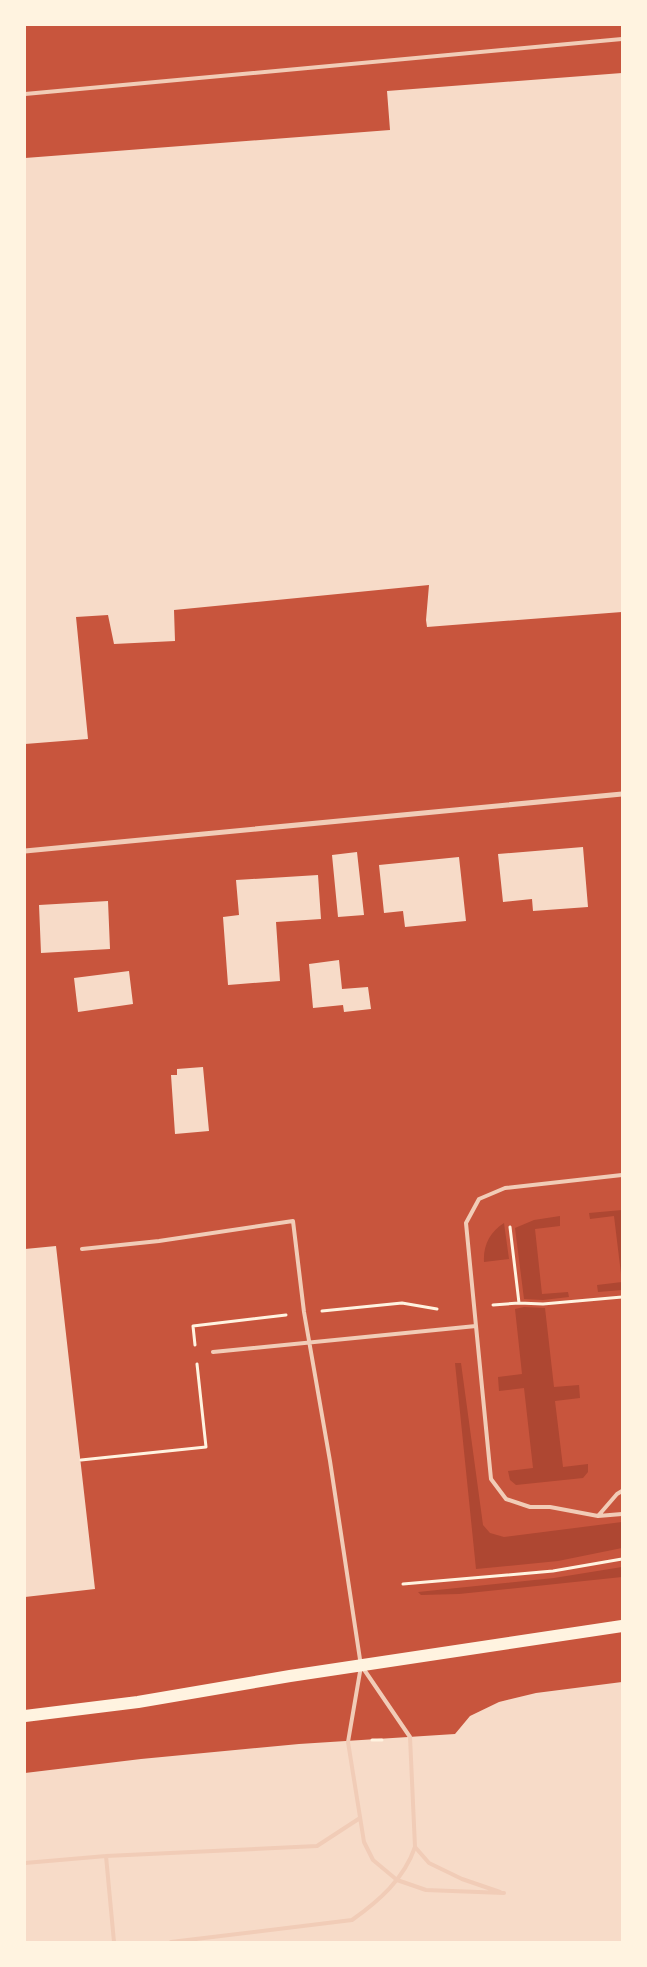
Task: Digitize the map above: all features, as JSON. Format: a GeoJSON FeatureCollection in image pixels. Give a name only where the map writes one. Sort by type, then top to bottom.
{"type":"FeatureCollection","features":[{"type":"Feature","properties":{"kind":"main road"},"geometry":{"type":"LineString","coordinates":[[25,1716],[138,1702],[281,1678],[622,1626]]}},
{"type":"Feature","properties":{"kind":"street"},"geometry":{"type":"LineString","coordinates":[[25,851],[622,794]]}},
{"type":"Feature","properties":{"kind":"lane"},"geometry":{"type":"LineString","coordinates":[[25,94],[622,38]]}},
{"type":"Feature","properties":{"kind":"lane"},"geometry":{"type":"LineString","coordinates":[[622,1175],[505,1188],[479,1199],[466,1223],[491,1479],[506,1499],[530,1507],[550,1507],[598,1516],[622,1514]]}},
{"type":"Feature","properties":{"kind":"lane"},"geometry":{"type":"LineString","coordinates":[[82,1249],[159,1241],[293,1221],[309,1342],[333,1480],[361,1666],[348,1742],[364,1842],[373,1860],[397,1880],[426,1890],[504,1893],[462,1879],[429,1863],[415,1847]]}},
{"type":"Feature","properties":{"kind":"lane"},"geometry":{"type":"LineString","coordinates":[[213,1352],[476,1326]]}},
{"type":"Feature","properties":{"kind":"lane"},"geometry":{"type":"LineString","coordinates":[[598,1516],[617,1494],[622,1491]]}},
{"type":"Feature","properties":{"kind":"lane"},"geometry":{"type":"LineString","coordinates":[[171,1942],[352,1920],[374,1905],[409,1864],[415,1847],[410,1737],[361,1666]]}},
{"type":"Feature","properties":{"kind":"lane"},"geometry":{"type":"LineString","coordinates":[[25,1863],[106,1856],[317,1846],[360,1818]]}},
{"type":"Feature","properties":{"kind":"lane"},"geometry":{"type":"LineString","coordinates":[[106,1856],[114,1942]]}},
{"type":"Feature","properties":{"kind":"path"},"geometry":{"type":"LineString","coordinates":[[510,1227],[519,1303]]}},
{"type":"Feature","properties":{"kind":"path"},"geometry":{"type":"LineString","coordinates":[[403,1584],[553,1571],[622,1559]]}},
{"type":"Feature","properties":{"kind":"path"},"geometry":{"type":"LineString","coordinates":[[372,1740],[382,1740]]}},
{"type":"Feature","properties":{"kind":"shaded area"},"geometry":{"type":"Polygon","coordinates":[[[622,1210],[622,1282],[614,1216],[590,1219],[589,1213],[622,1210]]]}},
{"type":"Feature","properties":{"kind":"shaded area"},"geometry":{"type":"Polygon","coordinates":[[[560,1216],[560,1226],[535,1229],[542,1294],[568,1292],[569,1297],[543,1300],[524,1299],[515,1228],[534,1220],[560,1216]]]}},
{"type":"Feature","properties":{"kind":"shaded area"},"geometry":{"type":"Polygon","coordinates":[[[504,1223],[509,1259],[484,1262],[488,1240],[495,1230],[504,1223]]]}},
{"type":"Feature","properties":{"kind":"shaded area"},"geometry":{"type":"Polygon","coordinates":[[[622,1282],[622,1290],[598,1292],[597,1285],[622,1282]]]}},
{"type":"Feature","properties":{"kind":"shaded area"},"geometry":{"type":"Polygon","coordinates":[[[524,1307],[545,1308],[554,1387],[579,1385],[580,1398],[555,1401],[563,1467],[588,1464],[588,1472],[583,1478],[516,1485],[510,1480],[508,1471],[533,1468],[524,1388],[499,1391],[498,1377],[522,1374],[515,1309],[524,1307]]]}},
{"type":"Feature","properties":{"kind":"shaded area"},"geometry":{"type":"Polygon","coordinates":[[[455,1363],[461,1363],[483,1525],[490,1533],[504,1537],[622,1522],[622,1548],[558,1561],[476,1569],[455,1363]]]}},
{"type":"Feature","properties":{"kind":"shaded area"},"geometry":{"type":"Polygon","coordinates":[[[622,1567],[622,1577],[459,1594],[421,1595],[418,1592],[554,1578],[622,1567]]]}},
{"type":"Feature","properties":{"kind":"building"},"geometry":{"type":"Polygon","coordinates":[[[622,73],[622,612],[427,627],[429,585],[174,610],[175,641],[114,644],[108,615],[76,617],[88,739],[25,744],[25,158],[390,130],[387,91],[622,73]]]}},
{"type":"Feature","properties":{"kind":"building"},"geometry":{"type":"Polygon","coordinates":[[[583,847],[588,907],[533,911],[532,899],[503,902],[498,854],[583,847]]]}},
{"type":"Feature","properties":{"kind":"building"},"geometry":{"type":"Polygon","coordinates":[[[357,852],[364,915],[338,917],[332,855],[357,852]]]}},
{"type":"Feature","properties":{"kind":"building"},"geometry":{"type":"Polygon","coordinates":[[[459,857],[466,921],[405,927],[403,911],[384,913],[379,865],[459,857]]]}},
{"type":"Feature","properties":{"kind":"building"},"geometry":{"type":"Polygon","coordinates":[[[318,875],[321,919],[276,922],[280,981],[228,985],[223,917],[239,915],[236,880],[318,875]]]}},
{"type":"Feature","properties":{"kind":"building"},"geometry":{"type":"Polygon","coordinates":[[[108,901],[110,949],[41,953],[39,905],[108,901]]]}},
{"type":"Feature","properties":{"kind":"building"},"geometry":{"type":"Polygon","coordinates":[[[339,960],[342,989],[368,987],[371,1009],[344,1012],[343,1005],[313,1008],[309,964],[339,960]]]}},
{"type":"Feature","properties":{"kind":"building"},"geometry":{"type":"Polygon","coordinates":[[[129,971],[133,1004],[78,1012],[74,978],[129,971]]]}},
{"type":"Feature","properties":{"kind":"building"},"geometry":{"type":"Polygon","coordinates":[[[203,1067],[209,1131],[175,1134],[171,1075],[177,1075],[177,1069],[203,1067]]]}},
{"type":"Feature","properties":{"kind":"building"},"geometry":{"type":"Polygon","coordinates":[[[56,1246],[95,1589],[25,1597],[25,1249],[56,1246]]]}},
{"type":"Feature","properties":{"kind":"building"},"geometry":{"type":"Polygon","coordinates":[[[622,1682],[622,1942],[25,1942],[25,1773],[141,1759],[299,1744],[455,1734],[470,1716],[499,1702],[536,1693],[622,1682]]]}}]}
